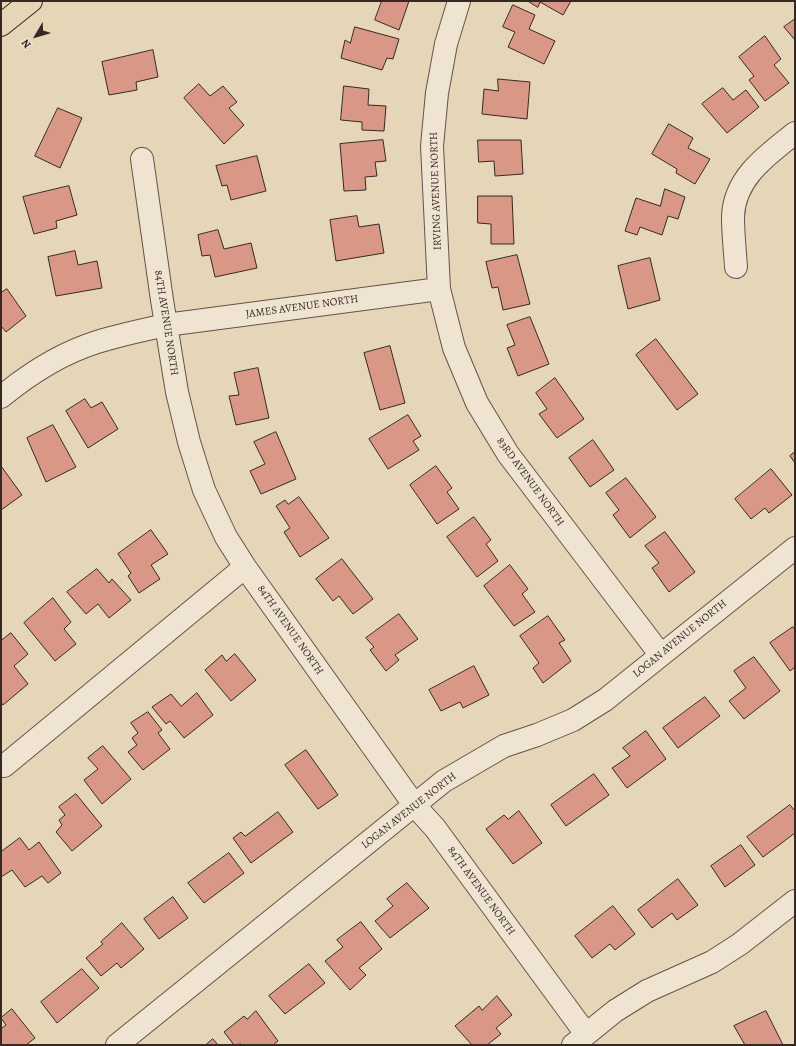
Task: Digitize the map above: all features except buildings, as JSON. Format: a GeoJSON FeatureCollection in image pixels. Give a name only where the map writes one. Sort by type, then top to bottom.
{"type":"FeatureCollection","features":[{"type":"Feature","properties":{"kind":"highway"},"geometry":{"type":"LineString","coordinates":[[1,25],[31,1]]}},
{"type":"Feature","properties":{"kind":"street","name":"IRVING AVENUE NORTH"},"geometry":{"type":"LineString","coordinates":[[439,289],[432,146],[437,93],[446,44],[459,1]]}},
{"type":"Feature","properties":{"kind":"street"},"geometry":{"type":"LineString","coordinates":[[736,267],[733,216],[738,193],[749,173],[766,156],[795,133]]}},
{"type":"Feature","properties":{"kind":"street","name":"84TH AVENUE NORTH"},"geometry":{"type":"LineString","coordinates":[[142,159],[177,392],[185,428],[204,490],[226,537],[245,567],[415,806],[435,828],[580,1040]]}},
{"type":"Feature","properties":{"kind":"street","name":"JAMES AVENUE NORTH"},"geometry":{"type":"LineString","coordinates":[[1,396],[22,380],[58,358],[96,342],[166,325],[439,289]]}},
{"type":"Feature","properties":{"kind":"street","name":"83RD AVENUE NORTH"},"geometry":{"type":"LineString","coordinates":[[439,289],[457,355],[477,403],[508,454],[660,654]]}},
{"type":"Feature","properties":{"kind":"street","name":"LOGAN AVENUE NORTH"},"geometry":{"type":"LineString","coordinates":[[117,1045],[415,806],[444,781],[504,746],[537,735],[573,720],[605,700],[660,654],[795,548]]}},
{"type":"Feature","properties":{"kind":"street"},"geometry":{"type":"LineString","coordinates":[[4,766],[245,567]]}},
{"type":"Feature","properties":{"kind":"street"},"geometry":{"type":"LineString","coordinates":[[580,1040],[615,1011],[647,991],[712,962],[740,944],[795,901]]}}]}
